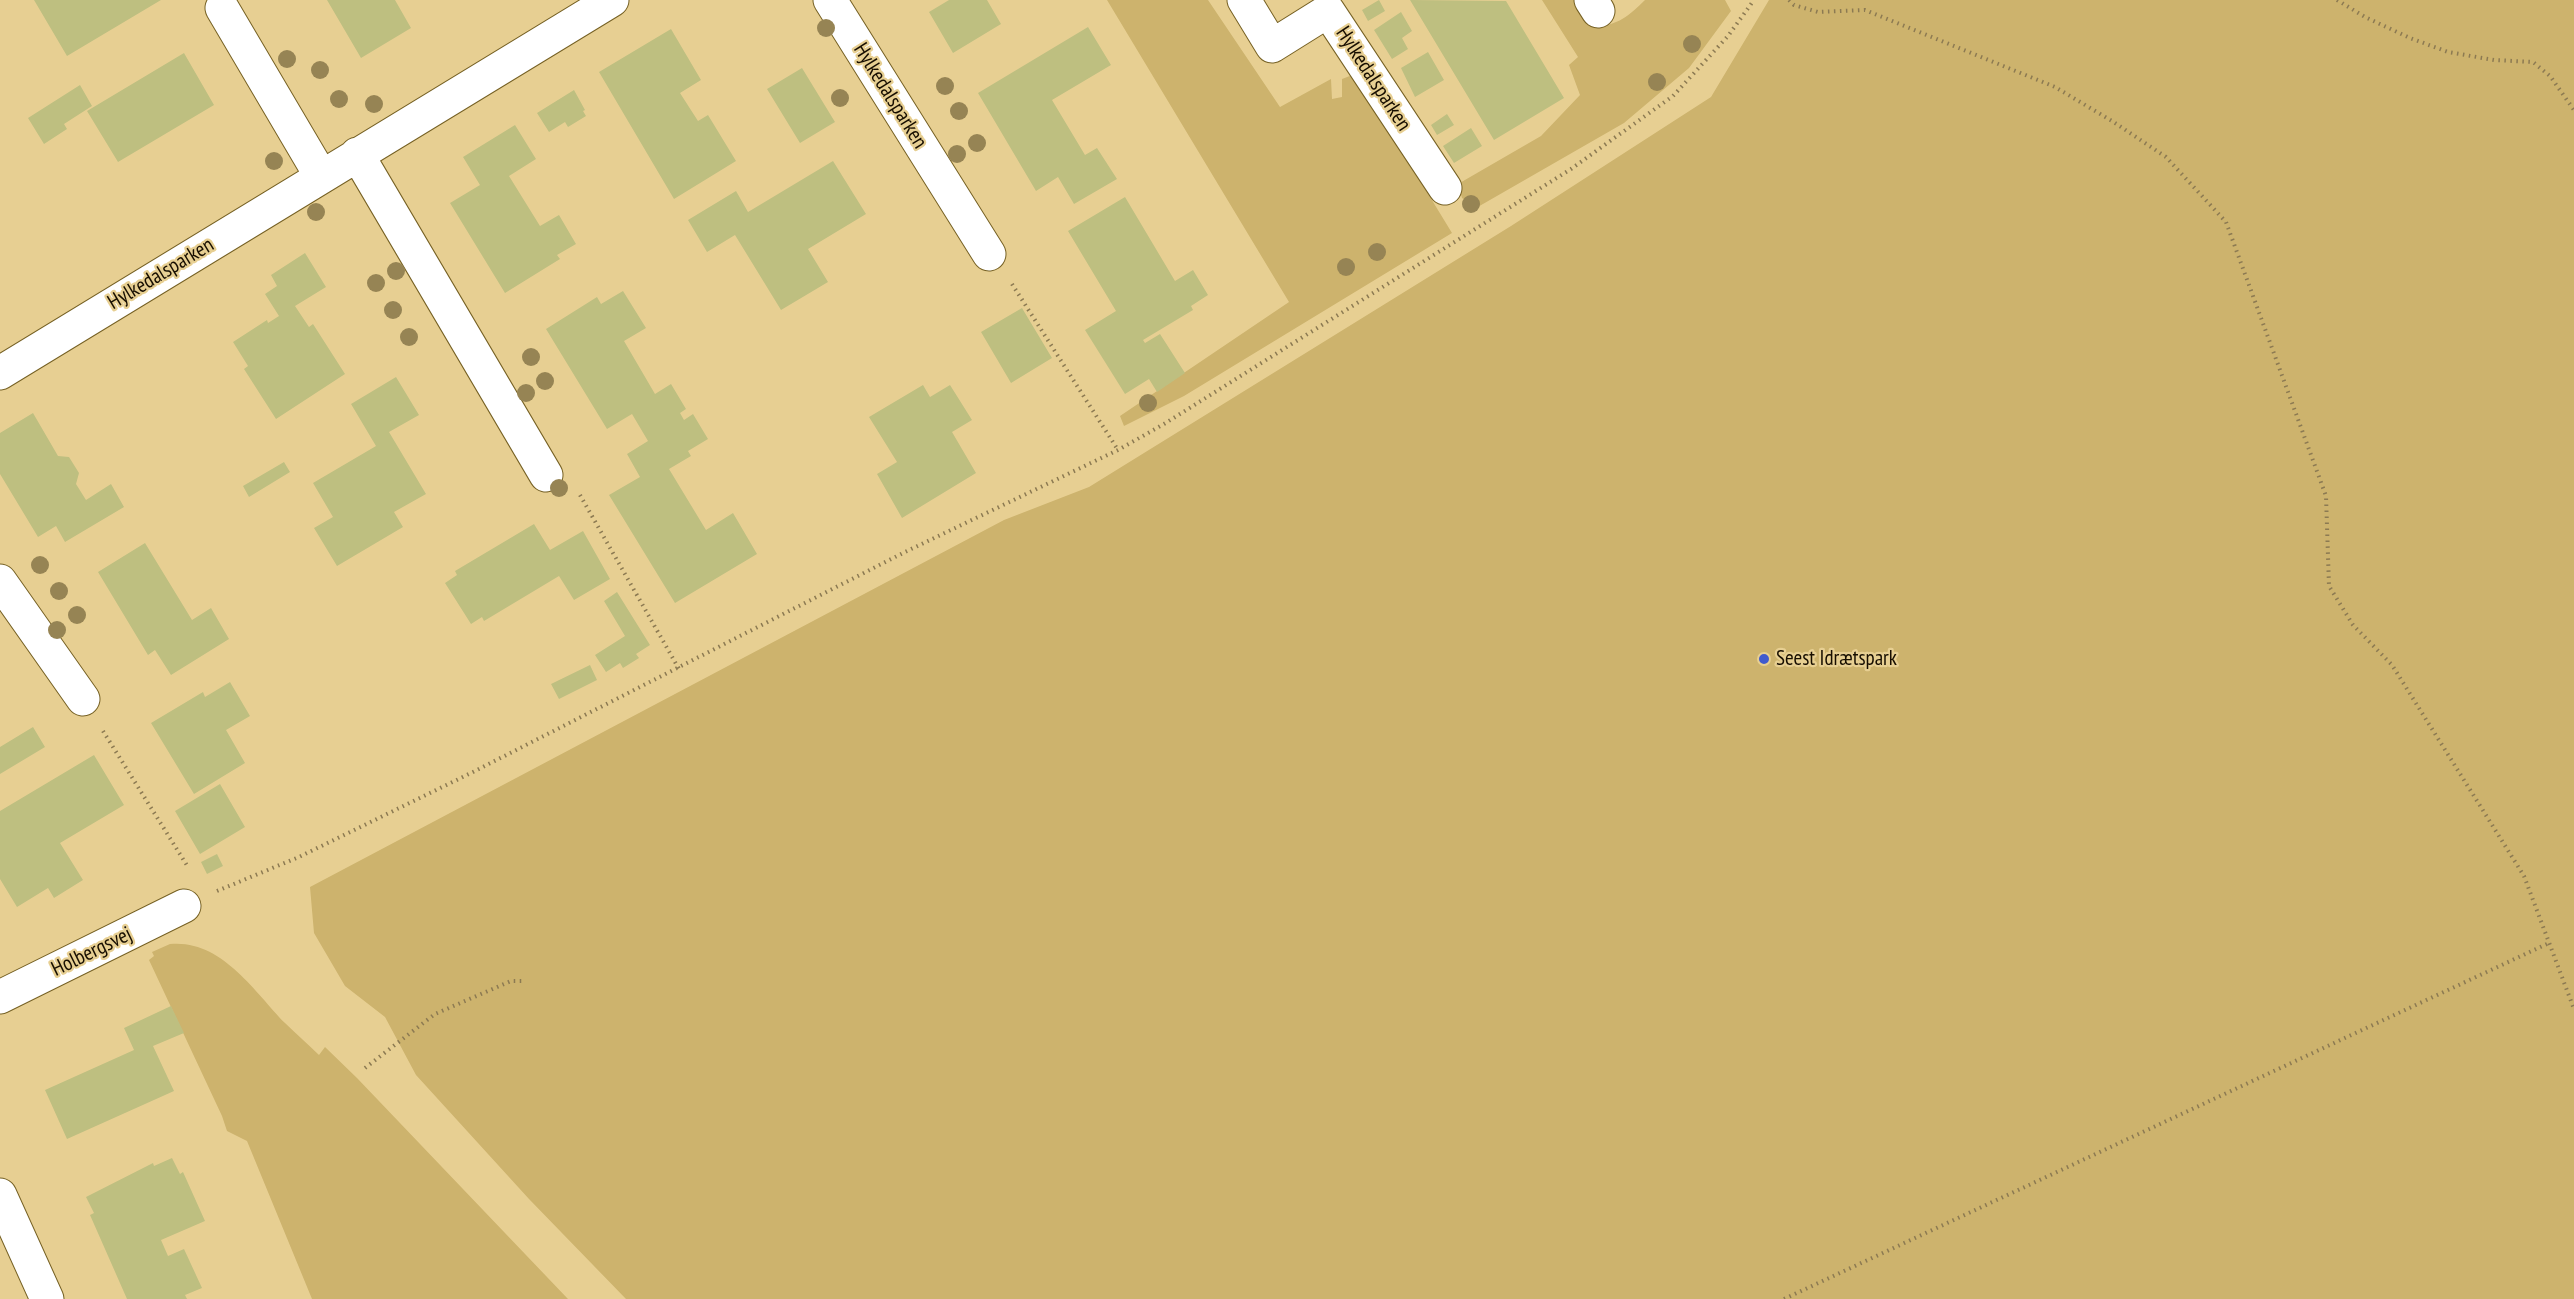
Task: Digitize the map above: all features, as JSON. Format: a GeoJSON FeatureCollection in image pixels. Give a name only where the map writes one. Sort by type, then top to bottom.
{"type":"FeatureCollection","features":[{"type":"Feature","properties":{"kind":"street","name":"Hylkedalsparken"},"geometry":{"type":"LineString","coordinates":[[0,373],[612,0]]}},
{"type":"Feature","properties":{"kind":"street","name":"Hylkedalsparken"},"geometry":{"type":"LineString","coordinates":[[830,0],[989,254]]}},
{"type":"Feature","properties":{"kind":"street","name":"Hylkedalsparken"},"geometry":{"type":"LineString","coordinates":[[1244,0],[1272,46],[1328,11],[1445,188]]}},
{"type":"Feature","properties":{"kind":"street"},"geometry":{"type":"LineString","coordinates":[[222,8],[321,176]]}},
{"type":"Feature","properties":{"kind":"street"},"geometry":{"type":"LineString","coordinates":[[357,154],[546,475]]}},
{"type":"Feature","properties":{"kind":"street"},"geometry":{"type":"LineString","coordinates":[[0,581],[83,699]]}},
{"type":"Feature","properties":{"kind":"street","name":"Holbergsvej"},"geometry":{"type":"LineString","coordinates":[[0,998],[195,901]]}},
{"type":"Feature","properties":{"kind":"street"},"geometry":{"type":"LineString","coordinates":[[0,1195],[47,1299]]}},
{"type":"Feature","properties":{"kind":"path"},"geometry":{"type":"LineString","coordinates":[[83,699],[195,901],[299,857],[679,669],[905,552],[1118,450],[1216,393],[1571,170],[1673,96],[1728,36],[1754,0]]}},
{"type":"Feature","properties":{"kind":"path"},"geometry":{"type":"LineString","coordinates":[[1789,0],[1818,12],[1865,10],[2055,87],[2112,121],[2166,158],[2226,222],[2326,496],[2329,586],[2353,625],[2392,665],[2524,876],[2574,1009]]}},
{"type":"Feature","properties":{"kind":"path"},"geometry":{"type":"LineString","coordinates":[[2337,0],[2410,38],[2448,52],[2494,60],[2533,62],[2550,76],[2574,110]]}},
{"type":"Feature","properties":{"kind":"path"},"geometry":{"type":"LineString","coordinates":[[989,254],[1008,278],[1118,450]]}},
{"type":"Feature","properties":{"kind":"path"},"geometry":{"type":"LineString","coordinates":[[546,475],[578,492],[679,669]]}},
{"type":"Feature","properties":{"kind":"path"},"geometry":{"type":"LineString","coordinates":[[1784,1299],[2549,943]]}},
{"type":"Feature","properties":{"kind":"path"},"geometry":{"type":"LineString","coordinates":[[365,1068],[435,1014],[511,981],[523,981]]}},
{"type":"Feature","properties":{"kind":"shaded area"},"geometry":{"type":"Polygon","coordinates":[[[1107,0],[1208,0],[1280,107],[1331,79],[1332,99],[1342,97],[1342,79],[1355,74],[1452,233],[1184,396],[1124,426],[1120,416],[1289,302],[1107,0]]]}},
{"type":"Feature","properties":{"kind":"shaded area"},"geometry":{"type":"Polygon","coordinates":[[[1542,0],[1577,0],[1593,26],[1609,25],[1622,19],[1645,0],[1725,0],[1731,11],[1689,68],[1624,123],[1476,208],[1462,198],[1458,184],[1541,136],[1580,95],[1569,65],[1578,57],[1542,0]]]}},
{"type":"Feature","properties":{"kind":"shaded area","name":"Seest Idrætspark"},"geometry":{"type":"Polygon","coordinates":[[[1769,0],[2574,0],[2574,1299],[626,1299],[529,1199],[416,1075],[385,1017],[345,986],[314,933],[310,887],[1004,520],[1089,487],[1511,226],[1711,97],[1769,0]]]}},
{"type":"Feature","properties":{"kind":"shaded area"},"geometry":{"type":"Polygon","coordinates":[[[170,944],[188,945],[221,958],[319,1055],[325,1047],[568,1299],[312,1299],[247,1141],[227,1131],[149,960],[154,956],[152,952],[170,944]]]}},
{"type":"Feature","properties":{"kind":"building"},"geometry":{"type":"Polygon","coordinates":[[[34,0],[161,0],[67,56],[34,0]]]}},
{"type":"Feature","properties":{"kind":"building"},"geometry":{"type":"Polygon","coordinates":[[[327,0],[395,0],[411,28],[361,58],[327,0]]]}},
{"type":"Feature","properties":{"kind":"building"},"geometry":{"type":"Polygon","coordinates":[[[949,0],[987,0],[1001,24],[953,53],[929,12],[949,0]]]}},
{"type":"Feature","properties":{"kind":"building"},"geometry":{"type":"Polygon","coordinates":[[[1379,0],[1385,11],[1368,21],[1362,10],[1379,0]]]}},
{"type":"Feature","properties":{"kind":"building"},"geometry":{"type":"Polygon","coordinates":[[[1410,0],[1506,1],[1564,98],[1494,140],[1410,0]]]}},
{"type":"Feature","properties":{"kind":"building"},"geometry":{"type":"Polygon","coordinates":[[[1401,12],[1412,31],[1402,38],[1408,49],[1392,59],[1374,30],[1401,12]]]}},
{"type":"Feature","properties":{"kind":"building"},"geometry":{"type":"Polygon","coordinates":[[[1088,27],[1111,65],[1052,100],[1085,155],[1097,148],[1117,179],[1074,204],[1058,177],[1036,191],[978,93],[1088,27]]]}},
{"type":"Feature","properties":{"kind":"building"},"geometry":{"type":"Polygon","coordinates":[[[671,29],[701,80],[680,93],[698,121],[708,115],[736,161],[674,199],[599,72],[671,29]]]}},
{"type":"Feature","properties":{"kind":"building"},"geometry":{"type":"Polygon","coordinates":[[[1428,52],[1444,80],[1415,97],[1401,68],[1428,52]]]}},
{"type":"Feature","properties":{"kind":"building"},"geometry":{"type":"Polygon","coordinates":[[[184,53],[214,105],[118,162],[87,111],[184,53]]]}},
{"type":"Feature","properties":{"kind":"building"},"geometry":{"type":"Polygon","coordinates":[[[802,68],[835,122],[800,143],[767,89],[802,68]]]}},
{"type":"Feature","properties":{"kind":"building"},"geometry":{"type":"Polygon","coordinates":[[[80,85],[92,106],[64,124],[67,129],[44,144],[28,118],[80,85]]]}},
{"type":"Feature","properties":{"kind":"building"},"geometry":{"type":"Polygon","coordinates":[[[574,90],[586,116],[568,127],[565,122],[549,132],[537,113],[574,90]]]}},
{"type":"Feature","properties":{"kind":"building"},"geometry":{"type":"Polygon","coordinates":[[[1447,114],[1454,125],[1437,135],[1431,125],[1447,114]]]}},
{"type":"Feature","properties":{"kind":"building"},"geometry":{"type":"Polygon","coordinates":[[[515,125],[536,159],[509,176],[540,226],[559,215],[576,244],[557,255],[560,259],[505,293],[450,203],[480,185],[463,157],[515,125]]]}},
{"type":"Feature","properties":{"kind":"building"},"geometry":{"type":"Polygon","coordinates":[[[1471,128],[1482,146],[1454,163],[1443,146],[1471,128]]]}},
{"type":"Feature","properties":{"kind":"building"},"geometry":{"type":"Polygon","coordinates":[[[833,161],[866,214],[808,249],[828,282],[781,310],[735,235],[707,252],[688,220],[736,191],[748,212],[833,161]]]}},
{"type":"Feature","properties":{"kind":"building"},"geometry":{"type":"Polygon","coordinates":[[[1125,197],[1175,281],[1193,270],[1208,295],[1191,306],[1193,310],[1143,340],[1145,343],[1160,334],[1185,373],[1157,392],[1149,379],[1125,394],[1085,330],[1116,311],[1068,231],[1125,197]]]}},
{"type":"Feature","properties":{"kind":"building"},"geometry":{"type":"Polygon","coordinates":[[[305,253],[326,287],[295,306],[309,327],[313,324],[345,374],[276,419],[244,369],[248,366],[233,342],[267,320],[268,323],[279,316],[265,294],[277,286],[271,275],[305,253]]]}},
{"type":"Feature","properties":{"kind":"building"},"geometry":{"type":"Polygon","coordinates":[[[623,291],[646,328],[624,341],[655,394],[671,384],[686,409],[680,413],[684,420],[693,414],[708,439],[688,451],[691,456],[669,469],[706,530],[733,513],[757,554],[675,603],[609,495],[640,477],[627,454],[648,441],[632,414],[607,429],[546,329],[597,297],[601,304],[623,291]]]}},
{"type":"Feature","properties":{"kind":"building"},"geometry":{"type":"Polygon","coordinates":[[[1022,308],[1052,358],[1011,383],[981,332],[1022,308]]]}},
{"type":"Feature","properties":{"kind":"building"},"geometry":{"type":"Polygon","coordinates":[[[396,377],[419,415],[389,432],[426,494],[394,512],[403,527],[337,566],[314,528],[333,517],[313,483],[376,446],[351,404],[396,377]]]}},
{"type":"Feature","properties":{"kind":"building"},"geometry":{"type":"Polygon","coordinates":[[[923,385],[930,397],[950,385],[972,420],[952,432],[976,473],[902,518],[877,474],[897,462],[869,417],[923,385]]]}},
{"type":"Feature","properties":{"kind":"building"},"geometry":{"type":"Polygon","coordinates":[[[33,413],[58,456],[69,457],[79,473],[76,484],[86,500],[111,484],[124,507],[65,542],[56,526],[38,537],[0,474],[0,433],[33,413]]]}},
{"type":"Feature","properties":{"kind":"building"},"geometry":{"type":"Polygon","coordinates":[[[284,462],[290,472],[249,497],[243,486],[284,462]]]}},
{"type":"Feature","properties":{"kind":"building"},"geometry":{"type":"Polygon","coordinates":[[[534,524],[550,550],[583,531],[610,579],[574,600],[559,576],[484,621],[482,617],[471,624],[445,583],[457,575],[455,571],[534,524]]]}},
{"type":"Feature","properties":{"kind":"building"},"geometry":{"type":"Polygon","coordinates":[[[145,543],[192,620],[211,608],[229,639],[171,675],[155,650],[148,655],[98,572],[145,543]]]}},
{"type":"Feature","properties":{"kind":"building"},"geometry":{"type":"Polygon","coordinates":[[[617,592],[650,645],[636,654],[639,658],[623,668],[620,663],[606,672],[595,655],[625,636],[604,601],[617,592]]]}},
{"type":"Feature","properties":{"kind":"building"},"geometry":{"type":"Polygon","coordinates":[[[590,665],[597,680],[559,699],[551,684],[590,665]]]}},
{"type":"Feature","properties":{"kind":"building"},"geometry":{"type":"Polygon","coordinates":[[[230,682],[250,716],[226,730],[245,763],[194,794],[151,723],[203,692],[205,697],[230,682]]]}},
{"type":"Feature","properties":{"kind":"building"},"geometry":{"type":"Polygon","coordinates":[[[33,727],[45,747],[0,774],[0,747],[33,727]]]}},
{"type":"Feature","properties":{"kind":"building"},"geometry":{"type":"Polygon","coordinates":[[[94,755],[124,805],[60,843],[83,880],[54,898],[48,888],[17,907],[0,879],[0,811],[94,755]]]}},
{"type":"Feature","properties":{"kind":"building"},"geometry":{"type":"Polygon","coordinates":[[[220,784],[245,827],[200,854],[175,811],[220,784]]]}},
{"type":"Feature","properties":{"kind":"building"},"geometry":{"type":"Polygon","coordinates":[[[217,854],[223,866],[207,874],[201,862],[217,854]]]}},
{"type":"Feature","properties":{"kind":"building"},"geometry":{"type":"Polygon","coordinates":[[[171,1006],[184,1033],[153,1046],[174,1091],[67,1139],[45,1090],[134,1050],[124,1028],[171,1006]]]}},
{"type":"Feature","properties":{"kind":"building"},"geometry":{"type":"Polygon","coordinates":[[[172,1158],[180,1174],[183,1172],[205,1221],[161,1240],[168,1256],[184,1249],[202,1288],[185,1295],[187,1299],[127,1299],[90,1215],[94,1213],[86,1197],[153,1163],[154,1166],[172,1158]]]}},
{"type":"Feature","properties":{"kind":"place","name":"Seest Idrætspark"},"geometry":{"type":"Point","coordinates":[1764,659]}}]}
